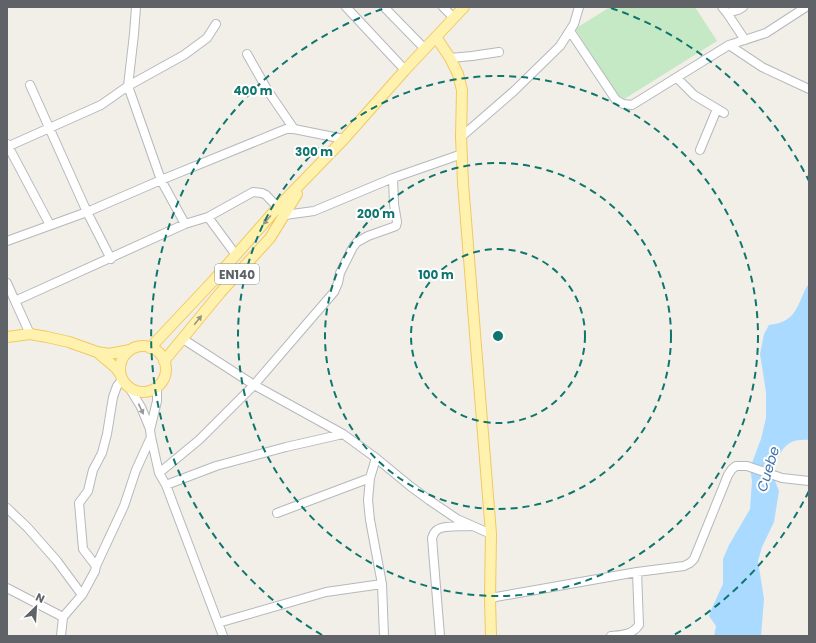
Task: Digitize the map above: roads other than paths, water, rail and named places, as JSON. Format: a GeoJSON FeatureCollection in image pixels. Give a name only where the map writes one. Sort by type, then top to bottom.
{"type":"FeatureCollection","features":[{"type":"Feature","properties":{"kind":"main road","name":"EN140"},"geometry":{"type":"LineString","coordinates":[[150,348],[236,255],[282,211],[304,181],[344,139],[459,11]]}},
{"type":"Feature","properties":{"kind":"main road"},"geometry":{"type":"LineString","coordinates":[[436,37],[450,58],[458,74],[462,90],[461,137],[463,183],[491,534],[491,636]]}},
{"type":"Feature","properties":{"kind":"main road","name":"EN140"},"geometry":{"type":"LineString","coordinates":[[164,361],[220,293],[270,238],[282,211]]}},
{"type":"Feature","properties":{"kind":"main road"},"geometry":{"type":"LineString","coordinates":[[7,337],[30,334],[69,342],[97,352],[109,354],[144,346],[161,355],[164,361],[165,375],[162,382],[151,391],[137,392],[130,389],[116,368],[97,352]]}},
{"type":"Feature","properties":{"kind":"main road"},"geometry":{"type":"LineString","coordinates":[[121,377],[120,365],[124,356],[130,350]]}},
{"type":"Feature","properties":{"kind":"street"},"geometry":{"type":"LineString","coordinates":[[136,7],[128,86],[161,180],[185,224]]}},
{"type":"Feature","properties":{"kind":"street"},"geometry":{"type":"LineString","coordinates":[[346,7],[405,70]]}},
{"type":"Feature","properties":{"kind":"street"},"geometry":{"type":"LineString","coordinates":[[384,7],[425,49]]}},
{"type":"Feature","properties":{"kind":"street"},"geometry":{"type":"LineString","coordinates":[[443,7],[459,11]]}},
{"type":"Feature","properties":{"kind":"street"},"geometry":{"type":"LineString","coordinates":[[461,137],[514,91],[560,46],[570,31],[579,7]]}},
{"type":"Feature","properties":{"kind":"street"},"geometry":{"type":"LineString","coordinates":[[725,10],[738,10],[743,7]]}},
{"type":"Feature","properties":{"kind":"street"},"geometry":{"type":"LineString","coordinates":[[570,31],[616,100],[624,104],[632,105],[729,45],[766,33],[806,7]]}},
{"type":"Feature","properties":{"kind":"street"},"geometry":{"type":"LineString","coordinates":[[725,10],[746,40]]}},
{"type":"Feature","properties":{"kind":"street"},"geometry":{"type":"LineString","coordinates":[[50,226],[8,145],[101,105],[128,86],[184,55],[206,38],[216,24]]}},
{"type":"Feature","properties":{"kind":"street"},"geometry":{"type":"LineString","coordinates":[[729,45],[762,67],[809,89]]}},
{"type":"Feature","properties":{"kind":"street"},"geometry":{"type":"LineString","coordinates":[[450,58],[499,52]]}},
{"type":"Feature","properties":{"kind":"street"},"geometry":{"type":"LineString","coordinates":[[247,54],[268,91],[294,129]]}},
{"type":"Feature","properties":{"kind":"street"},"geometry":{"type":"LineString","coordinates":[[677,78],[694,95],[724,113]]}},
{"type":"Feature","properties":{"kind":"street"},"geometry":{"type":"LineString","coordinates":[[30,85],[87,212],[111,258]]}},
{"type":"Feature","properties":{"kind":"street"},"geometry":{"type":"LineString","coordinates":[[700,150],[717,109]]}},
{"type":"Feature","properties":{"kind":"street"},"geometry":{"type":"LineString","coordinates":[[7,241],[87,212],[286,129],[294,129],[344,139]]}},
{"type":"Feature","properties":{"kind":"street"},"geometry":{"type":"LineString","coordinates":[[15,301],[185,224],[208,217],[253,192],[266,195],[282,211],[314,211],[393,178],[462,154]]}},
{"type":"Feature","properties":{"kind":"street"},"geometry":{"type":"LineString","coordinates":[[159,473],[199,440],[254,385],[334,292],[340,273],[357,242],[368,236],[396,226],[397,222],[394,204],[393,178]]}},
{"type":"Feature","properties":{"kind":"street"},"geometry":{"type":"LineString","coordinates":[[208,217],[236,255]]}},
{"type":"Feature","properties":{"kind":"street"},"geometry":{"type":"LineString","coordinates":[[7,283],[30,334]]}},
{"type":"Feature","properties":{"kind":"street"},"geometry":{"type":"LineString","coordinates":[[183,339],[254,385],[342,434],[376,458],[414,490],[457,519],[491,534]]}},
{"type":"Feature","properties":{"kind":"street"},"geometry":{"type":"LineString","coordinates":[[96,566],[83,549],[79,503],[88,491],[93,470],[102,453],[107,434],[113,397],[121,377]]}},
{"type":"Feature","properties":{"kind":"street"},"geometry":{"type":"LineString","coordinates":[[60,636],[63,617],[82,595],[95,571],[124,506],[150,433],[157,387]]}},
{"type":"Feature","properties":{"kind":"street"},"geometry":{"type":"LineString","coordinates":[[130,389],[138,401],[150,433],[159,473],[166,485],[223,636]]}},
{"type":"Feature","properties":{"kind":"street"},"geometry":{"type":"LineString","coordinates":[[166,485],[216,466],[342,434]]}},
{"type":"Feature","properties":{"kind":"street"},"geometry":{"type":"LineString","coordinates":[[376,458],[370,478],[368,500],[370,520],[382,584],[384,636]]}},
{"type":"Feature","properties":{"kind":"street"},"geometry":{"type":"LineString","coordinates":[[490,598],[637,572],[684,566],[690,563],[694,559],[728,475],[732,468],[736,466],[747,466],[782,478],[809,481]]}},
{"type":"Feature","properties":{"kind":"street"},"geometry":{"type":"LineString","coordinates":[[277,513],[370,478]]}},
{"type":"Feature","properties":{"kind":"street"},"geometry":{"type":"LineString","coordinates":[[7,508],[27,527],[57,561],[82,595]]}},
{"type":"Feature","properties":{"kind":"street"},"geometry":{"type":"LineString","coordinates":[[440,636],[432,538],[438,529],[473,526]]}},
{"type":"Feature","properties":{"kind":"street"},"geometry":{"type":"LineString","coordinates":[[611,636],[633,632],[639,625],[637,572]]}},
{"type":"Feature","properties":{"kind":"street"},"geometry":{"type":"LineString","coordinates":[[218,623],[326,592],[382,584]]}},
{"type":"Feature","properties":{"kind":"street"},"geometry":{"type":"LineString","coordinates":[[7,588],[63,617]]}},
{"type":"Feature","properties":{"kind":"water","name":"Cuebe"},"geometry":{"type":"Polygon","coordinates":[[[809,284],[809,440],[794,441],[785,447],[771,471],[779,491],[774,522],[762,547],[758,561],[764,599],[761,636],[714,636],[716,626],[709,616],[723,584],[723,559],[729,545],[750,509],[752,481],[750,468],[761,439],[766,418],[766,392],[760,354],[764,334],[769,325],[784,321],[794,313],[809,284]]]}}]}
